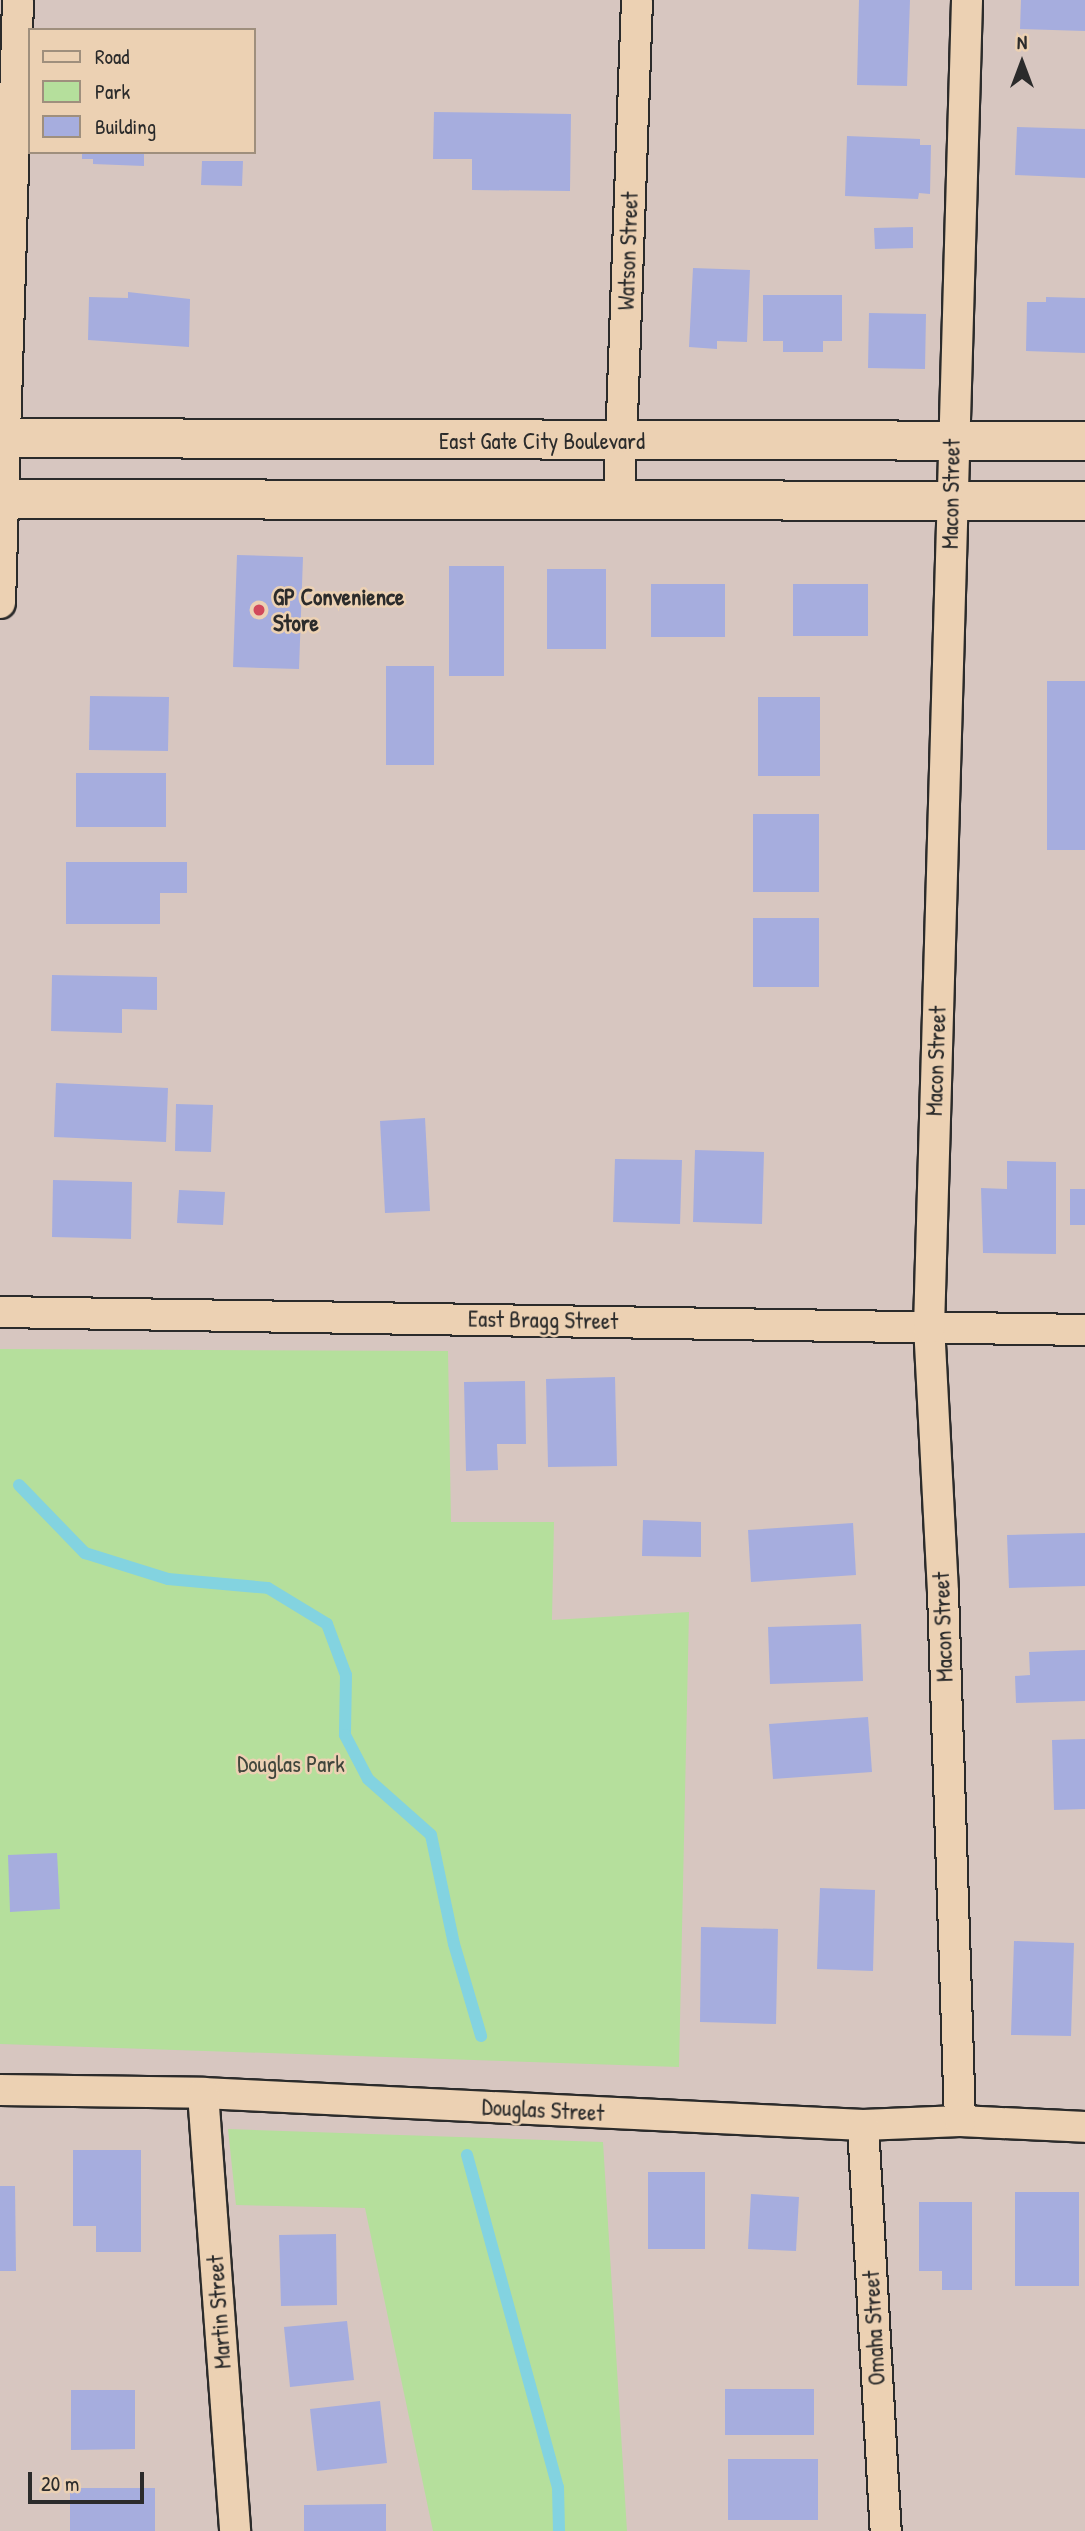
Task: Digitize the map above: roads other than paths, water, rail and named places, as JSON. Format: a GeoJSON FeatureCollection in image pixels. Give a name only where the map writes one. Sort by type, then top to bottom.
{"type":"FeatureCollection","features":[{"type":"Feature","properties":{"kind":"main road","name":"East Gate City Boulevard"},"geometry":{"type":"LineString","coordinates":[[3,438],[1085,441]]}},
{"type":"Feature","properties":{"kind":"main road"},"geometry":{"type":"LineString","coordinates":[[1,499],[1085,501]]}},
{"type":"Feature","properties":{"kind":"street"},"geometry":{"type":"LineString","coordinates":[[0,603],[1,499],[18,0]]}},
{"type":"Feature","properties":{"kind":"street","name":"Watson Street"},"geometry":{"type":"LineString","coordinates":[[619,501],[637,0]]}},
{"type":"Feature","properties":{"kind":"street","name":"Macon Street"},"geometry":{"type":"LineString","coordinates":[[960,2121],[943,1592],[929,1328],[967,0]]}},
{"type":"Feature","properties":{"kind":"street","name":"East Bragg Street"},"geometry":{"type":"LineString","coordinates":[[0,1311],[1085,1330]]}},
{"type":"Feature","properties":{"kind":"street","name":"Douglas Street"},"geometry":{"type":"LineString","coordinates":[[0,2090],[203,2093],[863,2125],[960,2121],[1085,2127]]}},
{"type":"Feature","properties":{"kind":"street","name":"Martin Street"},"geometry":{"type":"LineString","coordinates":[[203,2093],[235,2531]]}},
{"type":"Feature","properties":{"kind":"street","name":"Omaha Street"},"geometry":{"type":"LineString","coordinates":[[863,2125],[886,2531]]}},
{"type":"Feature","properties":{"kind":"waterway"},"geometry":{"type":"LineString","coordinates":[[19,1485],[85,1553],[168,1579],[268,1588],[327,1624],[346,1675],[345,1735],[368,1779],[431,1835],[454,1944],[481,2036]]}},
{"type":"Feature","properties":{"kind":"waterway"},"geometry":{"type":"LineString","coordinates":[[467,2155],[558,2487],[559,2531]]}},
{"type":"Feature","properties":{"kind":"place","name":"GP Convenience Store"},"geometry":{"type":"Point","coordinates":[259,610]}},
{"type":"Feature","properties":{"kind":"park label","name":"Douglas Park"},"geometry":{"type":"Point","coordinates":[291,1764]}}]}
